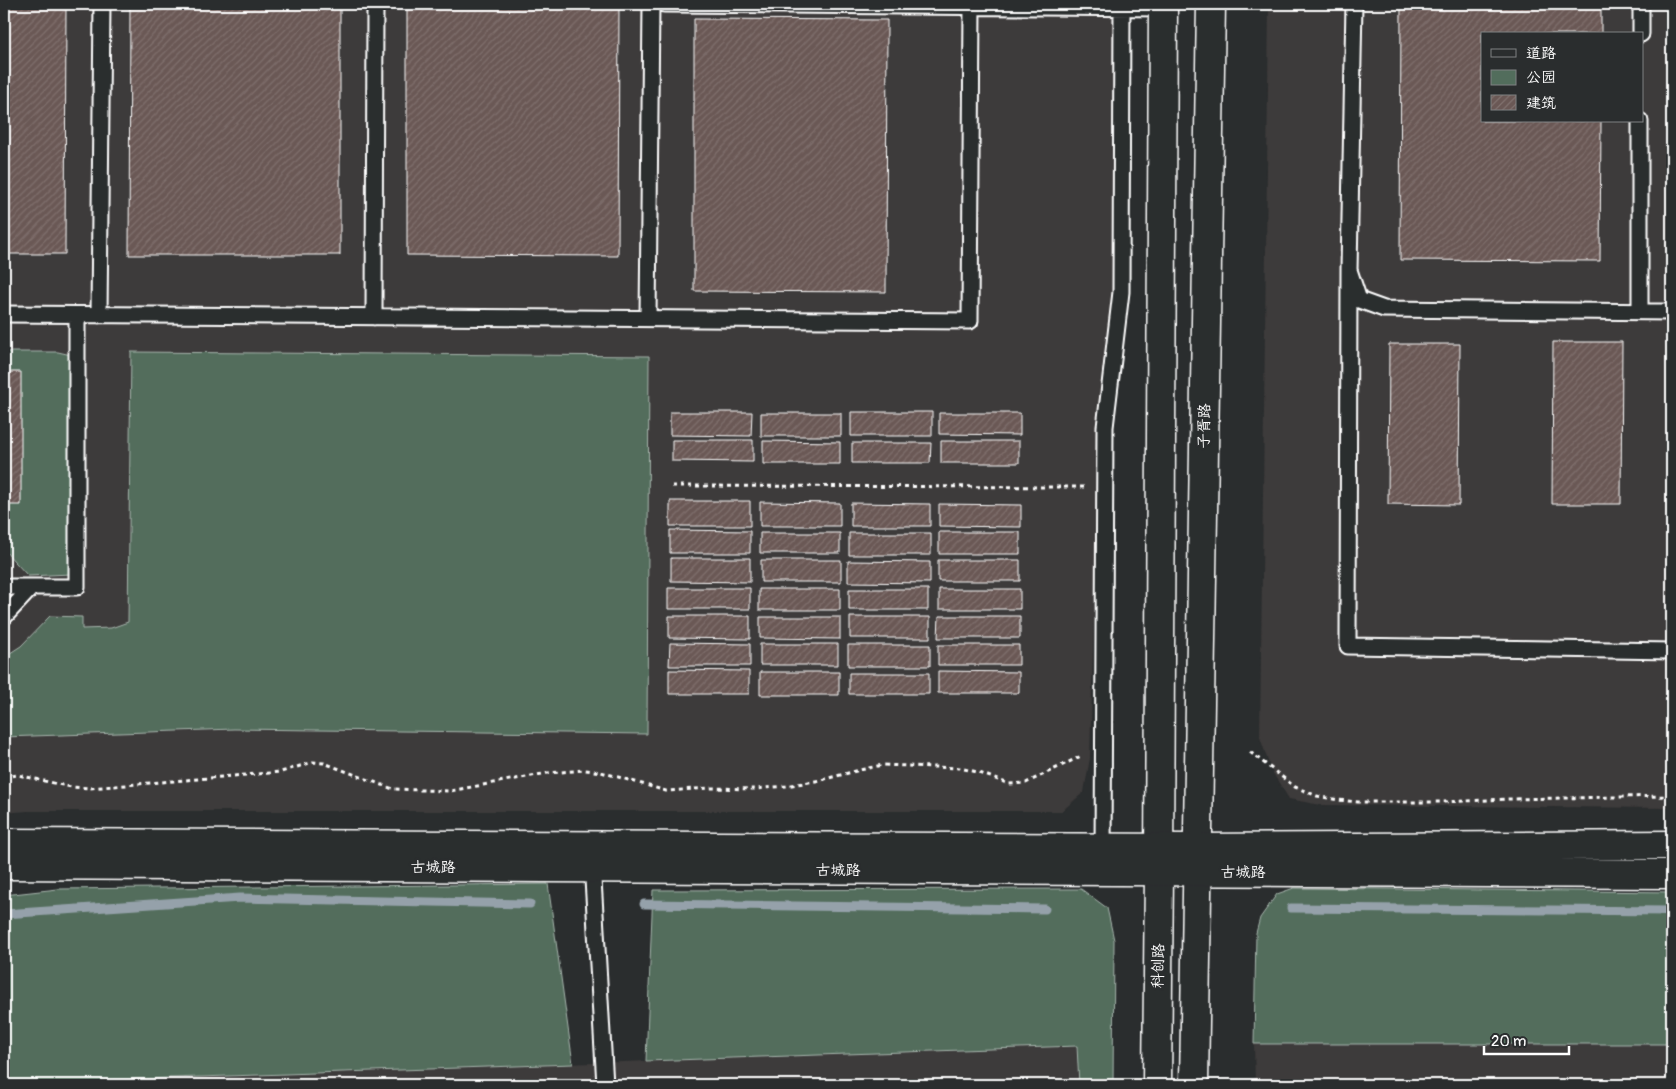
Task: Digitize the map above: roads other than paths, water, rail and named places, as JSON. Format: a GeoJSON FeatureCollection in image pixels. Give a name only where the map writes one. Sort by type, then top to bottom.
{"type":"FeatureCollection","features":[{"type":"Feature","properties":{"kind":"main road","name":"子胥路"},"geometry":{"type":"LineString","coordinates":[[1198,860],[1211,4]]}},
{"type":"Feature","properties":{"kind":"main road"},"geometry":{"type":"LineString","coordinates":[[1159,859],[1163,6]]}},
{"type":"Feature","properties":{"kind":"main road","name":"古城路"},"geometry":{"type":"LineString","coordinates":[[4,843],[591,856],[1159,859],[1672,874]]}},
{"type":"Feature","properties":{"kind":"main road","name":"古城路"},"geometry":{"type":"LineString","coordinates":[[1198,860],[1672,845]]}},
{"type":"Feature","properties":{"kind":"main road","name":"古城路"},"geometry":{"type":"LineString","coordinates":[[4,865],[591,856]]}},
{"type":"Feature","properties":{"kind":"main road","name":"科创路"},"geometry":{"type":"LineString","coordinates":[[1157,1085],[1159,859]]}},
{"type":"Feature","properties":{"kind":"main road"},"geometry":{"type":"LineString","coordinates":[[1194,1085],[1198,860]]}},
{"type":"Feature","properties":{"kind":"lane"},"geometry":{"type":"LineString","coordinates":[[99,315],[102,4]]}},
{"type":"Feature","properties":{"kind":"lane"},"geometry":{"type":"LineString","coordinates":[[374,316],[375,4]]}},
{"type":"Feature","properties":{"kind":"lane"},"geometry":{"type":"LineString","coordinates":[[648,318],[651,4]]}},
{"type":"Feature","properties":{"kind":"lane"},"geometry":{"type":"LineString","coordinates":[[664,4],[1163,6]]}},
{"type":"Feature","properties":{"kind":"lane"},"geometry":{"type":"LineString","coordinates":[[1354,4],[1349,270],[1348,646],[1672,651]]}},
{"type":"Feature","properties":{"kind":"lane"},"geometry":{"type":"LineString","coordinates":[[1641,4],[1641,32]]}},
{"type":"Feature","properties":{"kind":"lane"},"geometry":{"type":"LineString","coordinates":[[4,314],[970,321],[972,5]]}},
{"type":"Feature","properties":{"kind":"lane"},"geometry":{"type":"LineString","coordinates":[[1103,859],[1105,428],[1121,292],[1122,6]]}},
{"type":"Feature","properties":{"kind":"lane"},"geometry":{"type":"LineString","coordinates":[[1640,122],[1640,312]]}},
{"type":"Feature","properties":{"kind":"lane"},"geometry":{"type":"LineString","coordinates":[[1349,270],[1359,300],[1384,309],[1672,312]]}},
{"type":"Feature","properties":{"kind":"lane"},"geometry":{"type":"LineString","coordinates":[[6,584],[32,587],[78,587],[78,315]]}},
{"type":"Feature","properties":{"kind":"lane"},"geometry":{"type":"LineString","coordinates":[[4,617],[32,587]]}},
{"type":"Feature","properties":{"kind":"lane"},"geometry":{"type":"LineString","coordinates":[[591,856],[604,1085]]}},
{"type":"Feature","properties":{"kind":"waterway"},"geometry":{"type":"LineString","coordinates":[[4,914],[240,898],[530,904]]}},
{"type":"Feature","properties":{"kind":"waterway"},"geometry":{"type":"LineString","coordinates":[[644,904],[1045,909]]}},
{"type":"Feature","properties":{"kind":"waterway"},"geometry":{"type":"LineString","coordinates":[[1291,908],[1672,911]]}}]}
